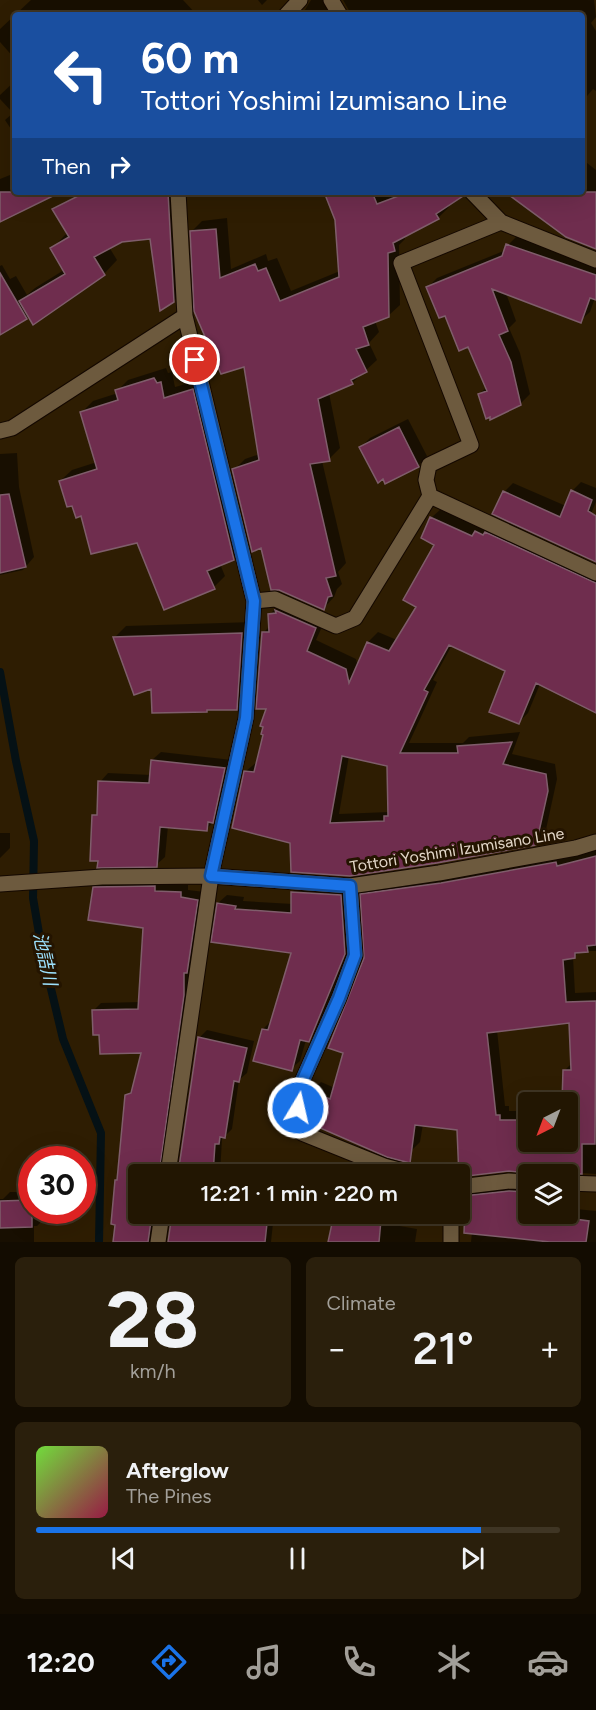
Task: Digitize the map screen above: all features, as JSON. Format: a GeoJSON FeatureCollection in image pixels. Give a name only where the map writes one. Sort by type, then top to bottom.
{"type":"FeatureCollection","features":[{"type":"Feature","properties":{"kind":"street"},"geometry":{"type":"LineString","coordinates":[[289,12],[300,0]]}},
{"type":"Feature","properties":{"kind":"street"},"geometry":{"type":"LineString","coordinates":[[169,1164],[211,876],[246,718],[254,601],[184,316],[178,195]]}},
{"type":"Feature","properties":{"kind":"street"},"geometry":{"type":"LineString","coordinates":[[475,195],[501,222],[596,260]]}},
{"type":"Feature","properties":{"kind":"street"},"geometry":{"type":"LineString","coordinates":[[254,601],[275,599],[336,626],[355,618],[430,496],[426,480],[429,465],[471,445],[401,263],[501,222]]}},
{"type":"Feature","properties":{"kind":"street"},"geometry":{"type":"LineString","coordinates":[[0,431],[12,428],[184,316]]}},
{"type":"Feature","properties":{"kind":"street"},"geometry":{"type":"LineString","coordinates":[[430,496],[596,573]]}},
{"type":"Feature","properties":{"kind":"street","name":"Tottori Yoshimi Izumisano Line"},"geometry":{"type":"LineString","coordinates":[[0,884],[102,877],[211,876],[350,886],[439,873],[576,848],[596,842]]}},
{"type":"Feature","properties":{"kind":"street"},"geometry":{"type":"LineString","coordinates":[[350,886],[355,955],[339,998],[297,1093],[299,1124],[302,1133],[379,1164]]}},
{"type":"Feature","properties":{"kind":"street"},"geometry":{"type":"LineString","coordinates":[[470,1186],[518,1181]]}},
{"type":"Feature","properties":{"kind":"street"},"geometry":{"type":"LineString","coordinates":[[578,1183],[596,1184]]}},
{"type":"Feature","properties":{"kind":"street"},"geometry":{"type":"LineString","coordinates":[[158,1242],[161,1224]]}},
{"type":"Feature","properties":{"kind":"street"},"geometry":{"type":"LineString","coordinates":[[451,1242],[452,1224]]}},
{"type":"Feature","properties":{"kind":"building"},"geometry":{"type":"Polygon","coordinates":[[[0,192],[12,192],[12,195],[55,195],[0,222],[0,192]]]}},
{"type":"Feature","properties":{"kind":"building"},"geometry":{"type":"Polygon","coordinates":[[[585,192],[596,192],[596,249],[566,237],[509,195],[585,195],[585,192]]]}},
{"type":"Feature","properties":{"kind":"building"},"geometry":{"type":"Polygon","coordinates":[[[80,195],[168,195],[174,302],[160,311],[150,239],[122,242],[94,257],[105,275],[33,325],[19,301],[65,274],[50,248],[69,237],[52,209],[80,195]]]}},
{"type":"Feature","properties":{"kind":"building"},"geometry":{"type":"Polygon","coordinates":[[[325,195],[373,195],[377,204],[401,195],[463,195],[436,214],[439,219],[393,243],[395,251],[388,253],[389,317],[363,327],[369,345],[356,349],[367,372],[351,380],[353,384],[318,399],[330,461],[310,464],[336,576],[326,578],[332,596],[328,597],[324,610],[279,590],[271,590],[261,548],[252,552],[232,469],[259,460],[244,367],[221,374],[194,311],[190,231],[216,229],[220,278],[255,264],[258,271],[266,268],[280,301],[339,277],[335,220],[325,195]]]}},
{"type":"Feature","properties":{"kind":"building"},"geometry":{"type":"Polygon","coordinates":[[[506,244],[596,275],[596,300],[590,298],[581,323],[492,289],[508,331],[499,335],[511,362],[521,405],[490,420],[490,417],[486,419],[478,394],[487,391],[468,347],[459,351],[445,316],[439,318],[426,287],[502,256],[506,244]]]}},
{"type":"Feature","properties":{"kind":"building"},"geometry":{"type":"Polygon","coordinates":[[[0,273],[27,319],[0,335],[0,273]]]}},
{"type":"Feature","properties":{"kind":"building"},"geometry":{"type":"Polygon","coordinates":[[[154,378],[157,383],[161,382],[164,398],[193,389],[234,560],[207,571],[215,589],[164,610],[137,543],[91,554],[81,516],[76,518],[72,506],[67,507],[59,481],[97,469],[80,412],[118,400],[115,390],[154,378]]]}},
{"type":"Feature","properties":{"kind":"building"},"geometry":{"type":"Polygon","coordinates":[[[399,427],[419,467],[385,484],[383,479],[378,483],[359,447],[399,427]]]}},
{"type":"Feature","properties":{"kind":"building"},"geometry":{"type":"Polygon","coordinates":[[[571,490],[592,500],[588,511],[596,516],[596,562],[492,514],[503,491],[560,517],[571,490]]]}},
{"type":"Feature","properties":{"kind":"building"},"geometry":{"type":"Polygon","coordinates":[[[9,494],[26,567],[0,573],[0,495],[9,494]]]}},
{"type":"Feature","properties":{"kind":"building"},"geometry":{"type":"Polygon","coordinates":[[[430,517],[472,536],[475,531],[483,535],[485,532],[596,583],[596,713],[536,683],[519,724],[489,712],[505,671],[449,645],[424,690],[428,692],[400,753],[458,753],[457,746],[512,742],[503,764],[546,774],[548,791],[536,845],[350,876],[291,872],[290,843],[232,828],[244,771],[254,772],[263,735],[261,734],[263,727],[260,726],[266,709],[256,709],[262,632],[269,632],[268,614],[276,613],[275,610],[316,628],[307,651],[346,669],[349,683],[367,642],[389,651],[416,607],[403,600],[434,545],[421,538],[430,517]],[[342,756],[330,823],[384,821],[384,816],[388,816],[387,766],[342,756]]]}},
{"type":"Feature","properties":{"kind":"building"},"geometry":{"type":"Polygon","coordinates":[[[242,633],[237,710],[207,710],[207,712],[152,713],[151,689],[134,695],[113,637],[242,633]]]}},
{"type":"Feature","properties":{"kind":"building"},"geometry":{"type":"Polygon","coordinates":[[[151,760],[225,768],[213,823],[208,822],[207,831],[160,827],[157,867],[97,868],[98,861],[90,861],[92,815],[97,815],[98,781],[149,783],[151,760]]]}},
{"type":"Feature","properties":{"kind":"building"},"geometry":{"type":"Polygon","coordinates":[[[596,856],[596,945],[587,946],[588,952],[575,953],[575,958],[563,960],[566,1002],[596,1001],[595,1144],[582,1144],[582,1174],[578,1174],[578,1164],[518,1164],[518,1172],[470,1176],[470,1164],[458,1164],[457,1130],[415,1125],[410,1163],[387,1157],[311,1124],[310,1091],[330,1099],[343,1053],[328,1048],[364,958],[360,894],[441,883],[556,862],[557,866],[596,856]],[[569,1023],[487,1033],[496,1115],[500,1115],[500,1120],[518,1120],[518,1152],[578,1152],[578,1092],[562,1092],[563,1070],[571,1070],[569,1023]]]}},
{"type":"Feature","properties":{"kind":"building"},"geometry":{"type":"Polygon","coordinates":[[[155,886],[155,891],[181,892],[181,897],[198,900],[187,973],[184,973],[184,995],[160,1164],[128,1164],[128,1224],[151,1224],[148,1242],[113,1242],[115,1225],[111,1224],[125,1095],[131,1093],[141,1053],[100,1054],[99,1035],[93,1035],[92,1010],[138,1009],[143,928],[88,920],[93,887],[155,886]]]}},
{"type":"Feature","properties":{"kind":"building"},"geometry":{"type":"Polygon","coordinates":[[[291,892],[341,895],[345,954],[309,1042],[300,1040],[292,1071],[253,1061],[262,1029],[268,1030],[291,953],[211,942],[217,903],[236,906],[235,909],[291,913],[291,892]]]}},
{"type":"Feature","properties":{"kind":"building"},"geometry":{"type":"Polygon","coordinates":[[[198,1037],[247,1048],[239,1082],[234,1081],[225,1138],[220,1137],[219,1144],[215,1144],[214,1164],[179,1164],[198,1037]]]}},
{"type":"Feature","properties":{"kind":"building"},"geometry":{"type":"Polygon","coordinates":[[[518,1191],[518,1224],[578,1224],[578,1220],[589,1221],[586,1242],[550,1242],[464,1233],[464,1224],[470,1224],[470,1195],[518,1191]]]}},
{"type":"Feature","properties":{"kind":"building"},"geometry":{"type":"Polygon","coordinates":[[[18,1200],[18,1224],[32,1224],[32,1227],[0,1228],[0,1201],[18,1200]]]}},
{"type":"Feature","properties":{"kind":"building"},"geometry":{"type":"Polygon","coordinates":[[[171,1224],[267,1224],[265,1242],[168,1242],[171,1224]]]}},
{"type":"Feature","properties":{"kind":"building"},"geometry":{"type":"Polygon","coordinates":[[[332,1224],[381,1224],[379,1242],[328,1242],[332,1224]]]}},
{"type":"Feature","properties":{"kind":"waterway","name":"池詰川"},"geometry":{"type":"LineString","coordinates":[[0,672],[16,761],[34,841],[33,898],[42,951],[63,1039],[101,1133],[99,1242]]}},
{"type":"Feature","properties":{"kind":"route"},"geometry":{"type":"LineString","coordinates":[[195,360],[254,601],[246,718],[211,876],[350,886],[355,955],[339,998],[297,1093],[298,1108]]}}]}
